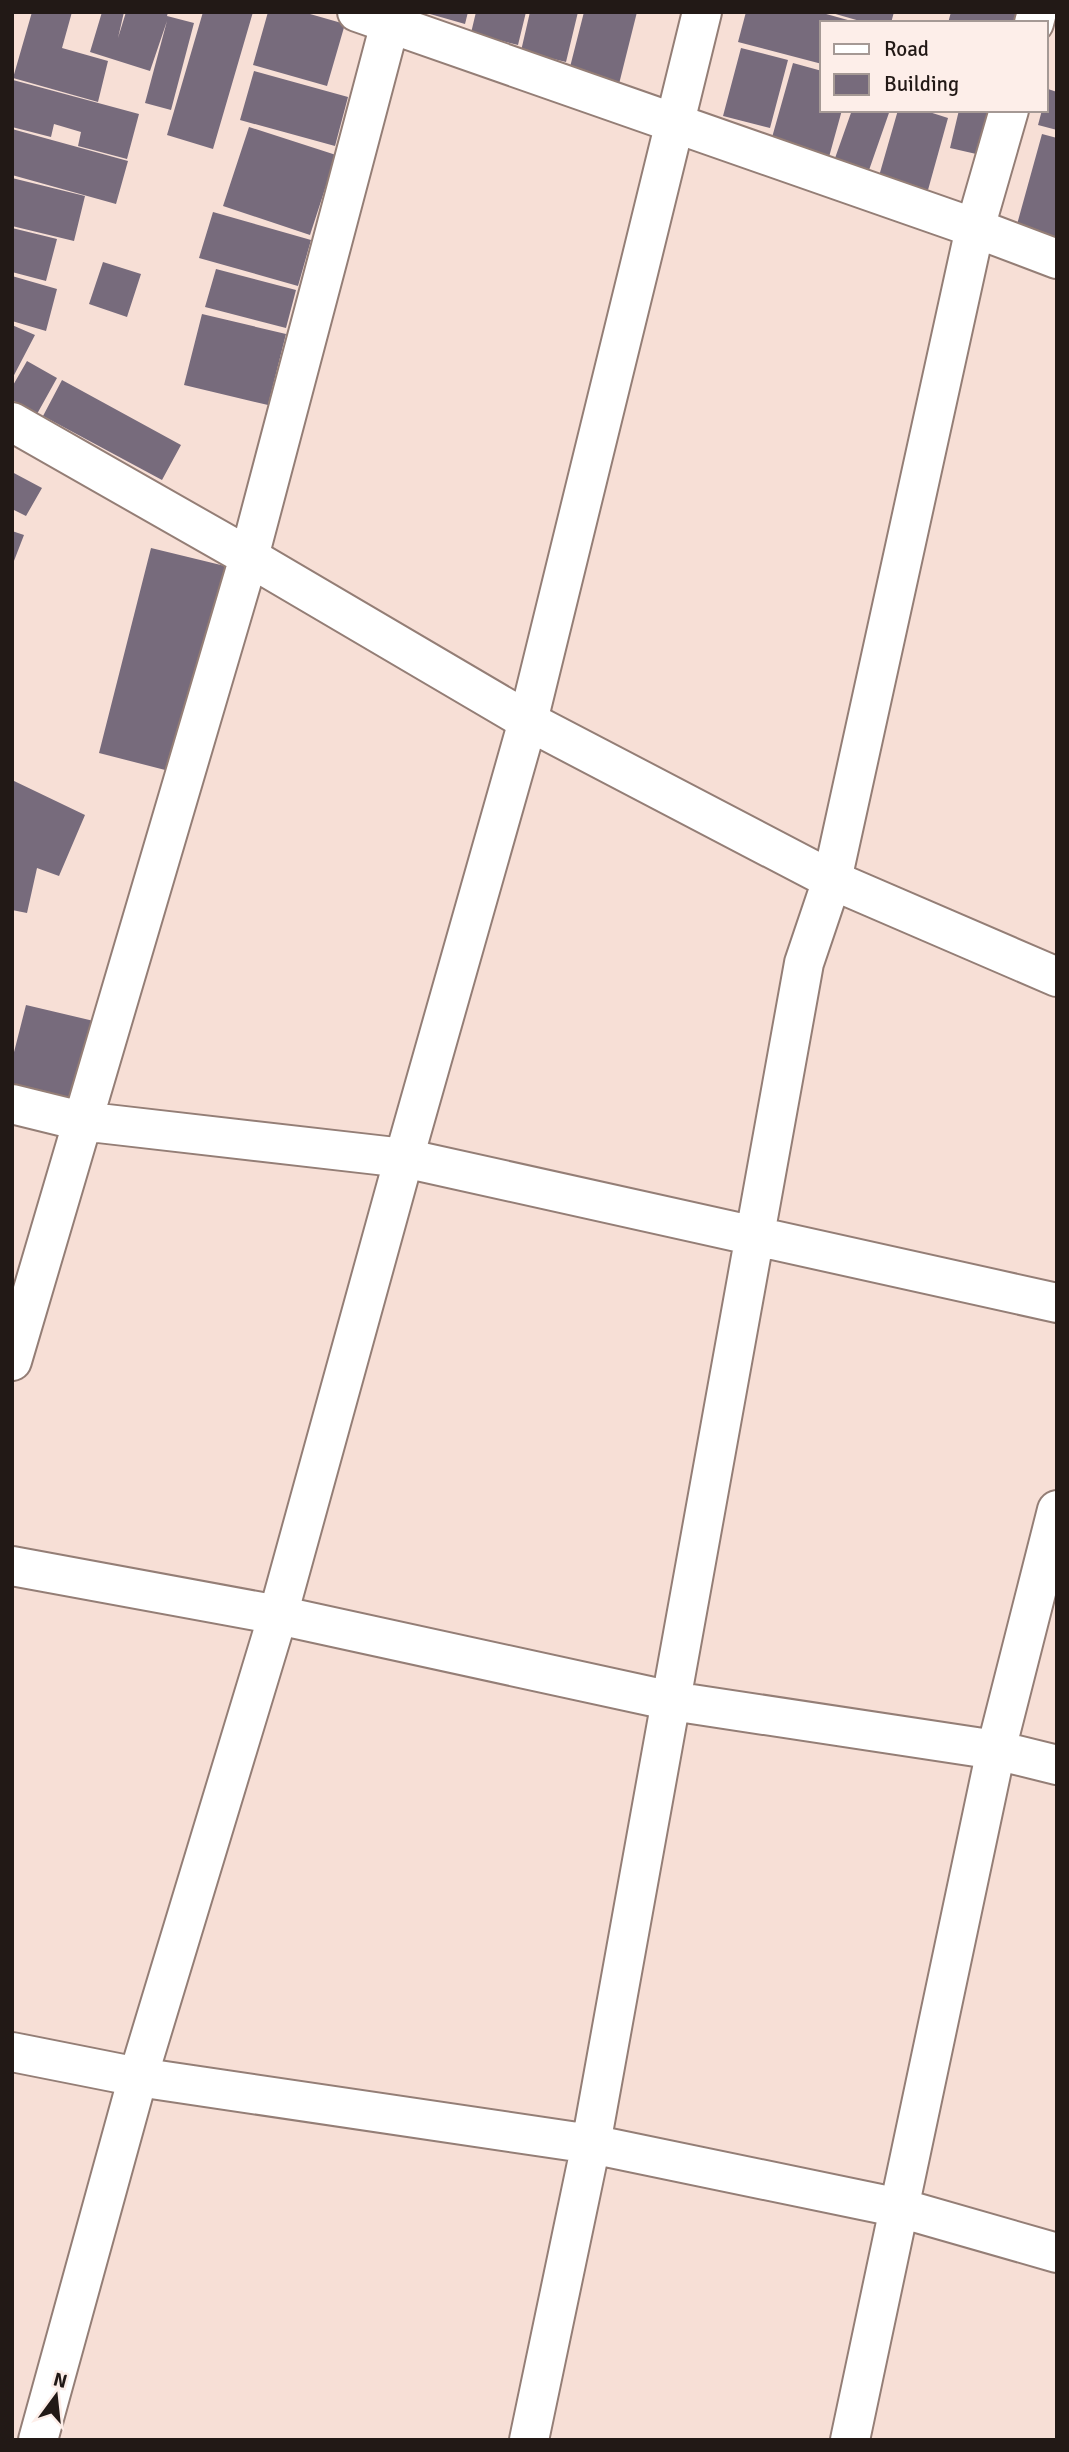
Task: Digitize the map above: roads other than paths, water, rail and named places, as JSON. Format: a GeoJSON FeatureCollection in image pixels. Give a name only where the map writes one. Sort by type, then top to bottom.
{"type":"FeatureCollection","features":[{"type":"Feature","properties":{"kind":"street"},"geometry":{"type":"LineString","coordinates":[[38,2440],[138,2077],[278,1615],[528,721],[702,12]]}},
{"type":"Feature","properties":{"kind":"street"},"geometry":{"type":"LineString","coordinates":[[12,1361],[249,557],[380,16],[676,125],[1057,259]]}},
{"type":"Feature","properties":{"kind":"street"},"geometry":{"type":"LineString","coordinates":[[529,2440],[592,2144],[804,963],[832,880],[975,228],[1008,112]]}},
{"type":"Feature","properties":{"kind":"street"},"geometry":{"type":"LineString","coordinates":[[12,422],[528,721],[832,880],[1057,977]]}},
{"type":"Feature","properties":{"kind":"street"},"geometry":{"type":"LineString","coordinates":[[12,1104],[81,1121],[404,1158],[1057,1303]]}},
{"type":"Feature","properties":{"kind":"street"},"geometry":{"type":"LineString","coordinates":[[850,2440],[996,1750],[1057,1510]]}},
{"type":"Feature","properties":{"kind":"street"},"geometry":{"type":"LineString","coordinates":[[12,1566],[278,1615],[672,1701],[996,1750],[1057,1765]]}},
{"type":"Feature","properties":{"kind":"street"},"geometry":{"type":"LineString","coordinates":[[12,2052],[138,2077],[592,2144],[900,2208],[1057,2253]]}}]}
